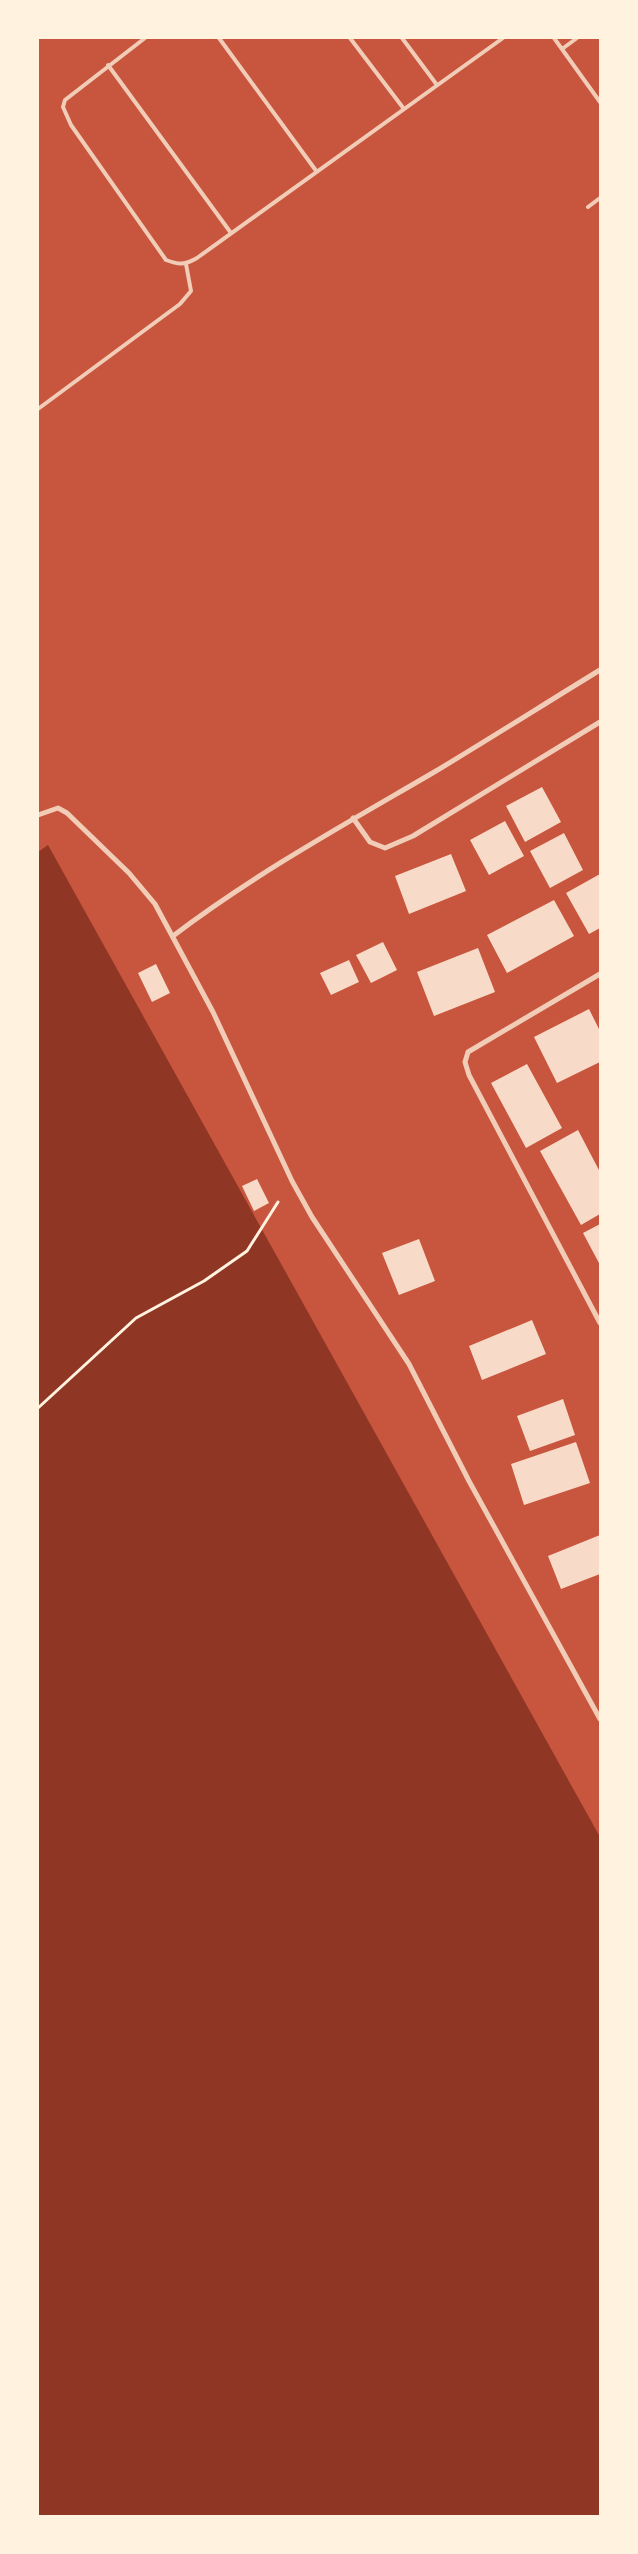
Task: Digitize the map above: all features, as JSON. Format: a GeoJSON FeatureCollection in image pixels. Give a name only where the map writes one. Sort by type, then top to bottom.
{"type":"FeatureCollection","features":[{"type":"Feature","properties":{"kind":"street"},"geometry":{"type":"LineString","coordinates":[[173,936],[216,903],[353,818],[600,670]]}},
{"type":"Feature","properties":{"kind":"street"},"geometry":{"type":"LineString","coordinates":[[353,818],[358,828],[370,842],[386,848],[413,836],[600,722]]}},
{"type":"Feature","properties":{"kind":"street"},"geometry":{"type":"LineString","coordinates":[[38,815],[58,808],[67,813],[129,873],[155,904],[213,1012],[292,1181],[312,1217],[409,1364],[469,1481],[600,1718]]}},
{"type":"Feature","properties":{"kind":"street"},"geometry":{"type":"LineString","coordinates":[[600,974],[468,1052],[465,1062],[468,1075],[600,1323]]}},
{"type":"Feature","properties":{"kind":"lane"},"geometry":{"type":"LineString","coordinates":[[145,38],[108,64],[65,100],[64,114],[166,260],[178,265],[186,264],[231,233],[503,38]]}},
{"type":"Feature","properties":{"kind":"lane"},"geometry":{"type":"LineString","coordinates":[[219,38],[316,172]]}},
{"type":"Feature","properties":{"kind":"lane"},"geometry":{"type":"LineString","coordinates":[[350,38],[404,109]]}},
{"type":"Feature","properties":{"kind":"lane"},"geometry":{"type":"LineString","coordinates":[[402,38],[437,85]]}},
{"type":"Feature","properties":{"kind":"lane"},"geometry":{"type":"LineString","coordinates":[[554,38],[600,102]]}},
{"type":"Feature","properties":{"kind":"lane"},"geometry":{"type":"LineString","coordinates":[[562,48],[577,38]]}},
{"type":"Feature","properties":{"kind":"lane"},"geometry":{"type":"LineString","coordinates":[[108,64],[231,233]]}},
{"type":"Feature","properties":{"kind":"lane"},"geometry":{"type":"LineString","coordinates":[[588,207],[600,198]]}},
{"type":"Feature","properties":{"kind":"lane"},"geometry":{"type":"LineString","coordinates":[[38,409],[180,304],[191,291],[186,264]]}},
{"type":"Feature","properties":{"kind":"path"},"geometry":{"type":"LineString","coordinates":[[38,1408],[136,1318],[204,1281],[248,1251],[292,1181]]}},
{"type":"Feature","properties":{"kind":"shaded area"},"geometry":{"type":"Polygon","coordinates":[[[48,845],[600,1837],[600,2516],[38,2516],[38,852],[48,845]]]}},
{"type":"Feature","properties":{"kind":"building"},"geometry":{"type":"Polygon","coordinates":[[[542,787],[561,822],[525,842],[506,806],[542,787]]]}},
{"type":"Feature","properties":{"kind":"building"},"geometry":{"type":"Polygon","coordinates":[[[505,821],[524,856],[489,875],[470,840],[505,821]]]}},
{"type":"Feature","properties":{"kind":"building"},"geometry":{"type":"Polygon","coordinates":[[[564,833],[583,870],[550,888],[530,851],[564,833]]]}},
{"type":"Feature","properties":{"kind":"building"},"geometry":{"type":"Polygon","coordinates":[[[451,854],[466,891],[409,914],[395,876],[451,854]]]}},
{"type":"Feature","properties":{"kind":"building"},"geometry":{"type":"Polygon","coordinates":[[[600,874],[600,928],[589,934],[566,893],[600,874]]]}},
{"type":"Feature","properties":{"kind":"building"},"geometry":{"type":"Polygon","coordinates":[[[554,900],[574,936],[507,973],[487,935],[554,900]]]}},
{"type":"Feature","properties":{"kind":"building"},"geometry":{"type":"Polygon","coordinates":[[[383,942],[397,970],[371,983],[356,955],[383,942]]]}},
{"type":"Feature","properties":{"kind":"building"},"geometry":{"type":"Polygon","coordinates":[[[478,948],[495,992],[434,1016],[417,972],[478,948]]]}},
{"type":"Feature","properties":{"kind":"building"},"geometry":{"type":"Polygon","coordinates":[[[349,960],[359,982],[331,995],[320,973],[349,960]]]}},
{"type":"Feature","properties":{"kind":"building"},"geometry":{"type":"Polygon","coordinates":[[[156,964],[170,993],[152,1002],[138,973],[156,964]]]}},
{"type":"Feature","properties":{"kind":"building"},"geometry":{"type":"Polygon","coordinates":[[[589,1009],[600,1031],[600,1062],[557,1083],[534,1037],[589,1009]]]}},
{"type":"Feature","properties":{"kind":"building"},"geometry":{"type":"Polygon","coordinates":[[[527,1064],[562,1128],[526,1148],[491,1083],[527,1064]]]}},
{"type":"Feature","properties":{"kind":"building"},"geometry":{"type":"Polygon","coordinates":[[[578,1130],[600,1172],[600,1214],[581,1225],[540,1151],[578,1130]]]}},
{"type":"Feature","properties":{"kind":"building"},"geometry":{"type":"Polygon","coordinates":[[[257,1179],[269,1203],[254,1211],[242,1186],[257,1179]]]}},
{"type":"Feature","properties":{"kind":"building"},"geometry":{"type":"Polygon","coordinates":[[[600,1224],[600,1265],[583,1233],[600,1224]]]}},
{"type":"Feature","properties":{"kind":"building"},"geometry":{"type":"Polygon","coordinates":[[[419,1239],[435,1281],[399,1295],[382,1253],[419,1239]]]}},
{"type":"Feature","properties":{"kind":"building"},"geometry":{"type":"Polygon","coordinates":[[[532,1320],[546,1354],[482,1380],[469,1346],[532,1320]]]}},
{"type":"Feature","properties":{"kind":"building"},"geometry":{"type":"Polygon","coordinates":[[[563,1399],[575,1435],[530,1451],[517,1416],[563,1399]]]}},
{"type":"Feature","properties":{"kind":"building"},"geometry":{"type":"Polygon","coordinates":[[[576,1442],[590,1483],[524,1505],[511,1464],[576,1442]]]}},
{"type":"Feature","properties":{"kind":"building"},"geometry":{"type":"Polygon","coordinates":[[[600,1535],[600,1574],[561,1589],[548,1556],[600,1535]]]}}]}
